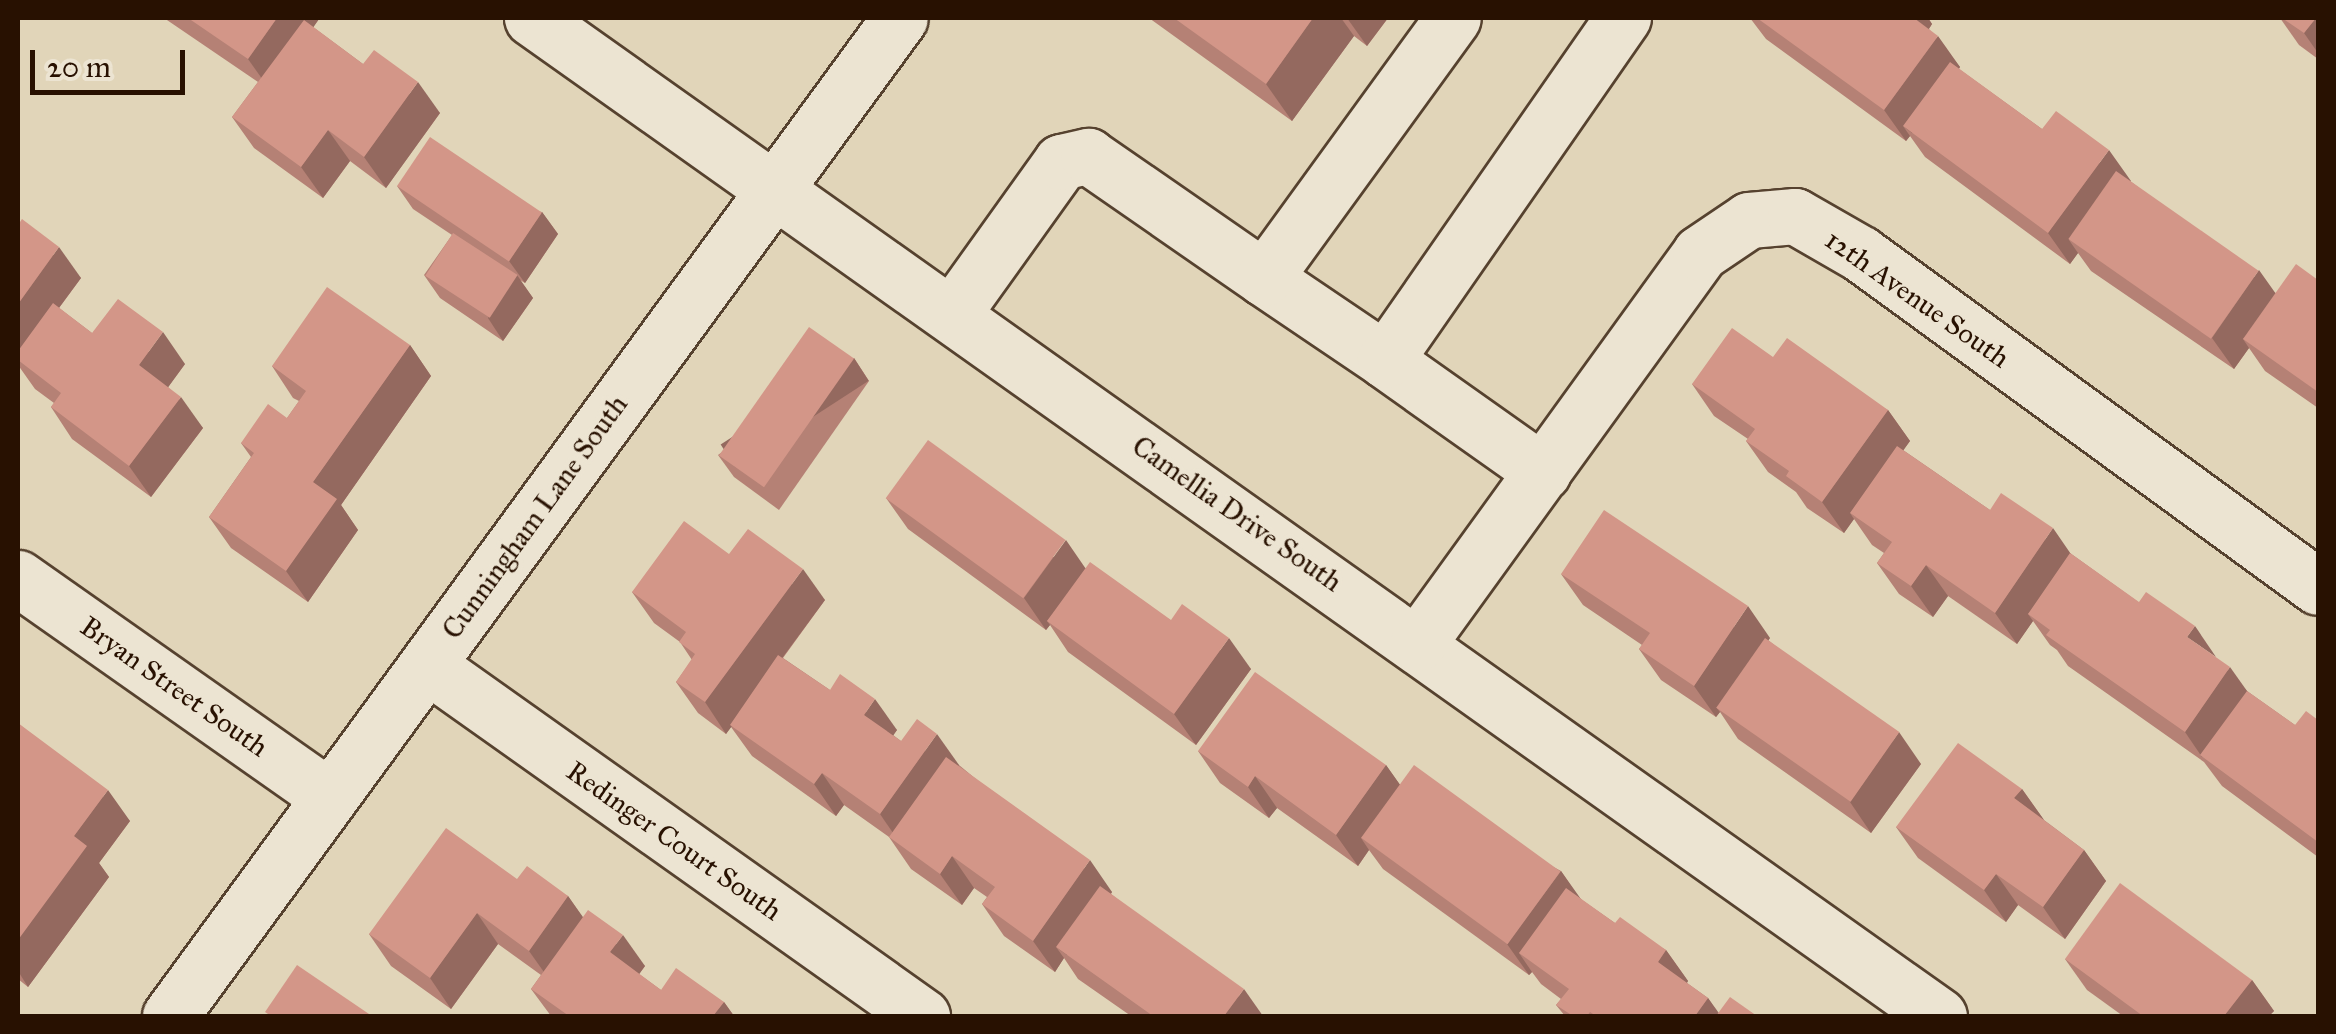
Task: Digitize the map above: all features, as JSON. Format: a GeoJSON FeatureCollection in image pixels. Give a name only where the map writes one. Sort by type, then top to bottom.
{"type":"FeatureCollection","features":[{"type":"Feature","properties":{"kind":"street","name":"Camellia Drive South"},"geometry":{"type":"LineString","coordinates":[[532,18],[776,186],[1939,1016]]}},
{"type":"Feature","properties":{"kind":"street","name":"Cunningham Lane South"},"geometry":{"type":"LineString","coordinates":[[170,1016],[900,18]]}},
{"type":"Feature","properties":{"kind":"street"},"geometry":{"type":"LineString","coordinates":[[1264,278],[1454,18]]}},
{"type":"Feature","properties":{"kind":"street"},"geometry":{"type":"LineString","coordinates":[[1385,360],[1623,18]]}},
{"type":"Feature","properties":{"kind":"street"},"geometry":{"type":"LineString","coordinates":[[953,313],[1061,162],[1088,156],[1542,472]]}},
{"type":"Feature","properties":{"kind":"street","name":"12th Avenue South"},"geometry":{"type":"LineString","coordinates":[[1418,643],[1700,252],[1749,220],[1795,216],[1861,254],[2318,587]]}},
{"type":"Feature","properties":{"kind":"street","name":"Bryan Street South"},"geometry":{"type":"LineString","coordinates":[[18,578],[330,797]]}},
{"type":"Feature","properties":{"kind":"street","name":"Redinger Court South"},"geometry":{"type":"LineString","coordinates":[[427,665],[922,1016]]}},
{"type":"Feature","properties":{"kind":"building"},"geometry":{"type":"Polygon","coordinates":[[[188,18],[277,18],[248,59],[188,18]]]}},
{"type":"Feature","properties":{"kind":"building"},"geometry":{"type":"Polygon","coordinates":[[[1174,18],[1313,18],[1266,84],[1174,18]]]}},
{"type":"Feature","properties":{"kind":"building"},"geometry":{"type":"Polygon","coordinates":[[[1757,18],[1914,18],[1938,36],[1884,110],[1757,18]]]}},
{"type":"Feature","properties":{"kind":"building"},"geometry":{"type":"Polygon","coordinates":[[[2282,18],[2316,18],[2304,33],[2282,18]]]}},
{"type":"Feature","properties":{"kind":"building"},"geometry":{"type":"Polygon","coordinates":[[[304,20],[363,64],[374,50],[418,82],[364,157],[328,130],[301,167],[232,117],[304,20]]]}},
{"type":"Feature","properties":{"kind":"building"},"geometry":{"type":"Polygon","coordinates":[[[1950,62],[2042,129],[2056,111],[2109,150],[2048,233],[1903,126],[1950,62]]]}},
{"type":"Feature","properties":{"kind":"building"},"geometry":{"type":"Polygon","coordinates":[[[430,137],[542,212],[509,261],[397,186],[430,137]]]}},
{"type":"Feature","properties":{"kind":"building"},"geometry":{"type":"Polygon","coordinates":[[[2116,171],[2259,271],[2211,339],[2068,239],[2116,171]]]}},
{"type":"Feature","properties":{"kind":"building"},"geometry":{"type":"Polygon","coordinates":[[[22,219],[59,247],[18,304],[18,225],[22,219]]]}},
{"type":"Feature","properties":{"kind":"building"},"geometry":{"type":"Polygon","coordinates":[[[453,233],[518,275],[490,318],[425,276],[453,233]]]}},
{"type":"Feature","properties":{"kind":"building"},"geometry":{"type":"Polygon","coordinates":[[[2296,264],[2318,280],[2318,392],[2243,339],[2296,264]]]}},
{"type":"Feature","properties":{"kind":"building"},"geometry":{"type":"Polygon","coordinates":[[[327,287],[410,345],[313,482],[337,499],[286,571],[209,517],[254,453],[241,443],[268,404],[287,418],[306,391],[272,366],[327,287]]]}},
{"type":"Feature","properties":{"kind":"building"},"geometry":{"type":"Polygon","coordinates":[[[118,299],[163,332],[139,365],[181,397],[129,466],[51,407],[61,393],[18,360],[18,351],[53,303],[92,333],[118,299]]]}},
{"type":"Feature","properties":{"kind":"building"},"geometry":{"type":"Polygon","coordinates":[[[809,327],[854,359],[764,487],[719,456],[809,327]]]}},
{"type":"Feature","properties":{"kind":"building"},"geometry":{"type":"Polygon","coordinates":[[[1732,328],[1773,357],[1787,338],[1888,410],[1822,502],[1786,476],[1789,471],[1746,441],[1755,429],[1692,384],[1732,328]]]}},
{"type":"Feature","properties":{"kind":"building"},"geometry":{"type":"Polygon","coordinates":[[[928,440],[1066,540],[1023,598],[886,498],[928,440]]]}},
{"type":"Feature","properties":{"kind":"building"},"geometry":{"type":"Polygon","coordinates":[[[1897,446],[1990,510],[2001,493],[2053,528],[1995,613],[1926,565],[1911,586],[1877,563],[1892,542],[1850,513],[1897,446]]]}},
{"type":"Feature","properties":{"kind":"building"},"geometry":{"type":"Polygon","coordinates":[[[1604,510],[1748,606],[1694,686],[1639,649],[1650,633],[1561,574],[1604,510]]]}},
{"type":"Feature","properties":{"kind":"building"},"geometry":{"type":"Polygon","coordinates":[[[684,521],[729,554],[748,529],[803,569],[705,702],[676,682],[695,654],[679,642],[686,632],[632,592],[684,521]]]}},
{"type":"Feature","properties":{"kind":"building"},"geometry":{"type":"Polygon","coordinates":[[[2070,553],[2139,602],[2146,592],[2195,626],[2187,637],[2230,667],[2185,732],[2046,635],[2050,630],[2028,614],[2070,553]]]}},
{"type":"Feature","properties":{"kind":"building"},"geometry":{"type":"Polygon","coordinates":[[[1090,562],[1171,620],[1182,604],[1229,638],[1174,714],[1047,621],[1090,562]]]}},
{"type":"Feature","properties":{"kind":"building"},"geometry":{"type":"Polygon","coordinates":[[[1765,638],[1899,732],[1851,802],[1716,708],[1765,638]]]}},
{"type":"Feature","properties":{"kind":"building"},"geometry":{"type":"Polygon","coordinates":[[[778,655],[830,690],[840,674],[875,699],[864,715],[901,741],[917,719],[937,734],[880,814],[822,773],[814,784],[730,725],[778,655]]]}},
{"type":"Feature","properties":{"kind":"building"},"geometry":{"type":"Polygon","coordinates":[[[1255,672],[1386,765],[1336,835],[1255,776],[1248,787],[1198,751],[1255,672]]]}},
{"type":"Feature","properties":{"kind":"building"},"geometry":{"type":"Polygon","coordinates":[[[2247,691],[2295,725],[2306,711],[2318,720],[2318,842],[2200,755],[2247,691]]]}},
{"type":"Feature","properties":{"kind":"building"},"geometry":{"type":"Polygon","coordinates":[[[18,723],[108,790],[74,836],[87,846],[18,940],[18,723]]]}},
{"type":"Feature","properties":{"kind":"building"},"geometry":{"type":"Polygon","coordinates":[[[1958,743],[2022,789],[2014,798],[2084,850],[2043,907],[1996,874],[1984,890],[1896,827],[1958,743]]]}},
{"type":"Feature","properties":{"kind":"building"},"geometry":{"type":"Polygon","coordinates":[[[946,757],[1090,860],[1033,941],[982,904],[995,887],[952,856],[940,874],[889,837],[946,757]]]}},
{"type":"Feature","properties":{"kind":"building"},"geometry":{"type":"Polygon","coordinates":[[[1414,765],[1560,871],[1508,944],[1361,838],[1414,765]]]}},
{"type":"Feature","properties":{"kind":"building"},"geometry":{"type":"Polygon","coordinates":[[[446,828],[517,879],[527,866],[568,896],[529,951],[477,913],[430,978],[369,934],[446,828]]]}},
{"type":"Feature","properties":{"kind":"building"},"geometry":{"type":"Polygon","coordinates":[[[2120,883],[2252,980],[2224,1016],[2143,1016],[2065,959],[2120,883]]]}},
{"type":"Feature","properties":{"kind":"building"},"geometry":{"type":"Polygon","coordinates":[[[1100,886],[1244,989],[1224,1016],[1153,1016],[1056,947],[1100,886]]]}},
{"type":"Feature","properties":{"kind":"building"},"geometry":{"type":"Polygon","coordinates":[[[1566,888],[1615,923],[1620,917],[1666,950],[1658,962],[1708,998],[1695,1016],[1596,1016],[1590,1012],[1587,1016],[1573,1016],[1556,1005],[1569,989],[1519,953],[1566,888]]]}},
{"type":"Feature","properties":{"kind":"building"},"geometry":{"type":"Polygon","coordinates":[[[588,910],[623,935],[610,952],[661,990],[676,968],[724,1002],[713,1016],[569,1016],[531,989],[588,910]]]}},
{"type":"Feature","properties":{"kind":"building"},"geometry":{"type":"Polygon","coordinates":[[[297,965],[372,1016],[271,1016],[265,1012],[297,965]]]}},
{"type":"Feature","properties":{"kind":"building"},"geometry":{"type":"Polygon","coordinates":[[[1730,997],[1757,1016],[1716,1016],[1730,997]]]}}]}
